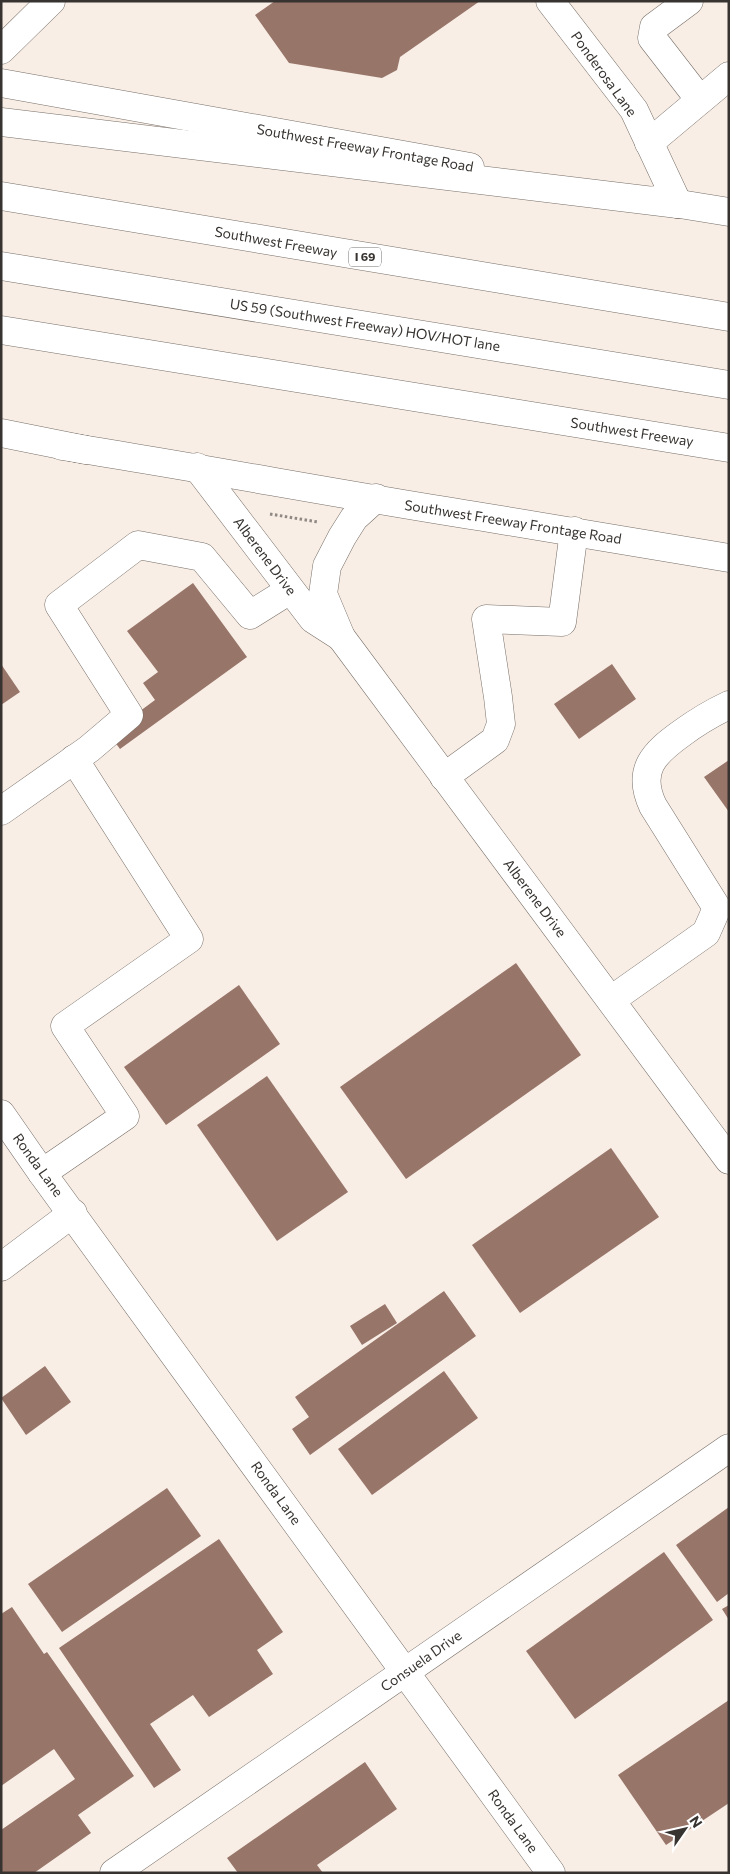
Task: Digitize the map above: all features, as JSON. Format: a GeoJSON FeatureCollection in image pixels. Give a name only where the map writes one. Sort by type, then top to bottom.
{"type":"FeatureCollection","features":[{"type":"Feature","properties":{"kind":"main road"},"geometry":{"type":"LineString","coordinates":[[1,50],[51,1]]}},
{"type":"Feature","properties":{"kind":"main road","name":"Ponderosa Lane"},"geometry":{"type":"LineString","coordinates":[[550,1],[634,110],[678,204]]}},
{"type":"Feature","properties":{"kind":"main road"},"geometry":{"type":"LineString","coordinates":[[689,1],[654,27],[652,38],[700,100]]}},
{"type":"Feature","properties":{"kind":"main road"},"geometry":{"type":"LineString","coordinates":[[649,143],[729,76]]}},
{"type":"Feature","properties":{"kind":"main road","name":"Southwest Freeway Frontage Road"},"geometry":{"type":"LineString","coordinates":[[1,84],[729,212]]}},
{"type":"Feature","properties":{"kind":"main road"},"geometry":{"type":"LineString","coordinates":[[1,122],[678,204]]}},
{"type":"Feature","properties":{"kind":"main road","name":"Southwest Freeway"},"geometry":{"type":"LineString","coordinates":[[1,196],[729,317]]}},
{"type":"Feature","properties":{"kind":"main road","name":"US 59 (Southwest Freeway) HOV/HOT lane"},"geometry":{"type":"LineString","coordinates":[[1,266],[729,385]]}},
{"type":"Feature","properties":{"kind":"main road","name":"Southwest Freeway"},"geometry":{"type":"LineString","coordinates":[[1,330],[729,448]]}},
{"type":"Feature","properties":{"kind":"main road","name":"Southwest Freeway Frontage Road"},"geometry":{"type":"LineString","coordinates":[[1,435],[729,558]]}},
{"type":"Feature","properties":{"kind":"main road","name":"Alberene Drive"},"geometry":{"type":"LineString","coordinates":[[197,467],[313,619],[341,637]]}},
{"type":"Feature","properties":{"kind":"main road","name":"Alberene Drive"},"geometry":{"type":"LineString","coordinates":[[376,498],[354,518],[327,566],[322,594],[341,637],[729,1160]]}},
{"type":"Feature","properties":{"kind":"main road"},"geometry":{"type":"LineString","coordinates":[[444,776],[495,740],[501,724],[486,618],[562,622],[574,531]]}},
{"type":"Feature","properties":{"kind":"main road"},"geometry":{"type":"LineString","coordinates":[[1,811],[89,749],[129,716],[59,605],[138,545],[202,557],[250,615],[290,590]]}},
{"type":"Feature","properties":{"kind":"main road"},"geometry":{"type":"LineString","coordinates":[[611,1000],[706,933],[717,908],[653,806],[647,794],[646,780],[649,763],[660,750],[695,724],[729,704]]}},
{"type":"Feature","properties":{"kind":"main road"},"geometry":{"type":"LineString","coordinates":[[42,1173],[125,1116],[65,1026],[188,940],[74,759]]}},
{"type":"Feature","properties":{"kind":"main road","name":"Ronda Lane"},"geometry":{"type":"LineString","coordinates":[[1,1114],[550,1873]]}},
{"type":"Feature","properties":{"kind":"main road"},"geometry":{"type":"LineString","coordinates":[[1,1267],[73,1213]]}},
{"type":"Feature","properties":{"kind":"main road","name":"Consuela Drive"},"geometry":{"type":"LineString","coordinates":[[114,1873],[729,1448]]}},
{"type":"Feature","properties":{"kind":"path"},"geometry":{"type":"LineString","coordinates":[[263,513],[326,524]]}},
{"type":"Feature","properties":{"kind":"building"},"geometry":{"type":"Polygon","coordinates":[[[275,1],[480,1],[400,57],[397,70],[382,78],[289,63],[255,15],[275,1]]]}},
{"type":"Feature","properties":{"kind":"building"},"geometry":{"type":"Polygon","coordinates":[[[193,583],[247,657],[120,749],[109,734],[155,700],[143,683],[158,672],[127,631],[193,583]]]}},
{"type":"Feature","properties":{"kind":"building"},"geometry":{"type":"Polygon","coordinates":[[[1,664],[20,692],[1,705],[1,664]]]}},
{"type":"Feature","properties":{"kind":"building"},"geometry":{"type":"Polygon","coordinates":[[[612,664],[636,699],[579,739],[554,704],[612,664]]]}},
{"type":"Feature","properties":{"kind":"building"},"geometry":{"type":"Polygon","coordinates":[[[729,760],[729,812],[704,777],[729,760]]]}},
{"type":"Feature","properties":{"kind":"building"},"geometry":{"type":"Polygon","coordinates":[[[516,963],[581,1055],[406,1179],[340,1087],[516,963]]]}},
{"type":"Feature","properties":{"kind":"building"},"geometry":{"type":"Polygon","coordinates":[[[239,985],[280,1044],[166,1125],[124,1067],[239,985]]]}},
{"type":"Feature","properties":{"kind":"building"},"geometry":{"type":"Polygon","coordinates":[[[267,1076],[348,1192],[277,1241],[197,1125],[267,1076]]]}},
{"type":"Feature","properties":{"kind":"building"},"geometry":{"type":"Polygon","coordinates":[[[611,1148],[659,1217],[520,1313],[472,1245],[611,1148]]]}},
{"type":"Feature","properties":{"kind":"building"},"geometry":{"type":"Polygon","coordinates":[[[444,1291],[476,1336],[310,1455],[292,1429],[309,1417],[295,1397],[444,1291]]]}},
{"type":"Feature","properties":{"kind":"building"},"geometry":{"type":"Polygon","coordinates":[[[385,1304],[397,1323],[362,1345],[350,1326],[385,1304]]]}},
{"type":"Feature","properties":{"kind":"building"},"geometry":{"type":"Polygon","coordinates":[[[45,1366],[71,1402],[26,1435],[1,1398],[45,1366]]]}},
{"type":"Feature","properties":{"kind":"building"},"geometry":{"type":"Polygon","coordinates":[[[444,1371],[478,1418],[372,1495],[338,1449],[444,1371]]]}},
{"type":"Feature","properties":{"kind":"building"},"geometry":{"type":"Polygon","coordinates":[[[167,1488],[201,1536],[62,1632],[28,1584],[167,1488]]]}},
{"type":"Feature","properties":{"kind":"building"},"geometry":{"type":"Polygon","coordinates":[[[729,1507],[729,1593],[717,1602],[676,1545],[729,1507]]]}},
{"type":"Feature","properties":{"kind":"building"},"geometry":{"type":"Polygon","coordinates":[[[219,1539],[283,1632],[257,1650],[273,1674],[209,1717],[193,1695],[150,1724],[181,1770],[154,1788],[59,1648],[219,1539]]]}},
{"type":"Feature","properties":{"kind":"building"},"geometry":{"type":"Polygon","coordinates":[[[664,1552],[713,1620],[575,1719],[526,1651],[664,1552]]]}},
{"type":"Feature","properties":{"kind":"building"},"geometry":{"type":"Polygon","coordinates":[[[729,1605],[729,1620],[722,1609],[729,1605]]]}},
{"type":"Feature","properties":{"kind":"building"},"geometry":{"type":"Polygon","coordinates":[[[12,1607],[44,1654],[47,1652],[134,1776],[78,1815],[91,1833],[34,1873],[1,1873],[1,1830],[75,1779],[54,1749],[1,1786],[1,1614],[12,1607]]]}},
{"type":"Feature","properties":{"kind":"building"},"geometry":{"type":"Polygon","coordinates":[[[729,1700],[729,1803],[666,1845],[618,1775],[729,1700]]]}},
{"type":"Feature","properties":{"kind":"building"},"geometry":{"type":"Polygon","coordinates":[[[365,1762],[397,1809],[317,1865],[323,1873],[238,1873],[227,1858],[365,1762]]]}}]}
